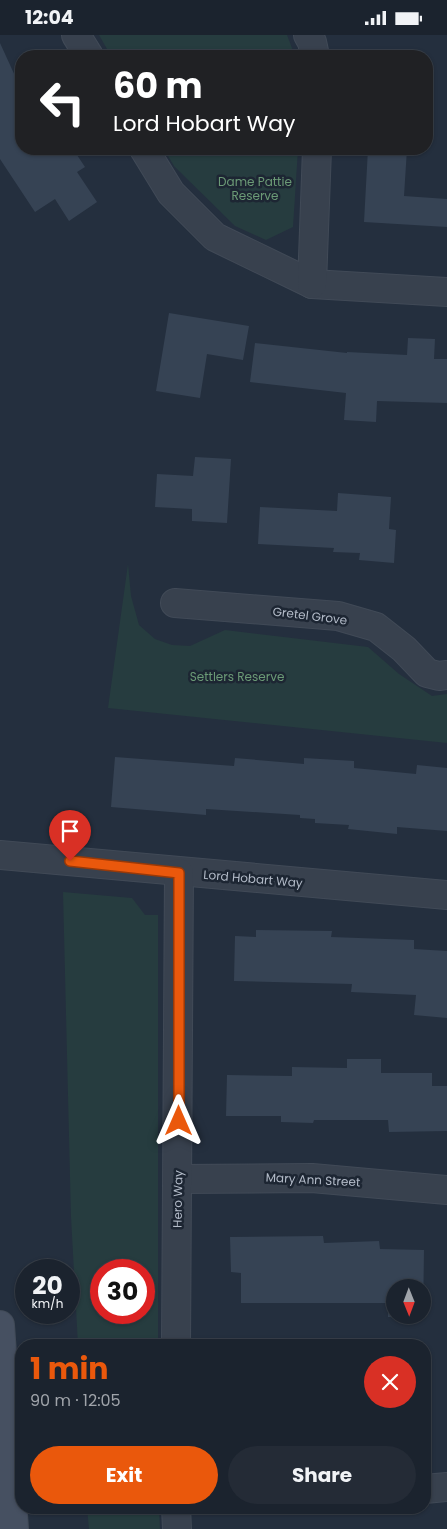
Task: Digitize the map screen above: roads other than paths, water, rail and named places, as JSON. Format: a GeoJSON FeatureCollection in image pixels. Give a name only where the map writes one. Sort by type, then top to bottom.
{"type":"FeatureCollection","features":[{"type":"Feature","properties":{"kind":"main road"},"geometry":{"type":"LineString","coordinates":[[0,1325],[14,1529]]}},
{"type":"Feature","properties":{"kind":"street"},"geometry":{"type":"LineString","coordinates":[[76,35],[85,50]]}},
{"type":"Feature","properties":{"kind":"street"},"geometry":{"type":"LineString","coordinates":[[308,35],[314,50]]}},
{"type":"Feature","properties":{"kind":"street"},"geometry":{"type":"LineString","coordinates":[[148,155],[171,193],[215,237],[312,284],[447,292]]}},
{"type":"Feature","properties":{"kind":"street"},"geometry":{"type":"LineString","coordinates":[[312,284],[317,155]]}},
{"type":"Feature","properties":{"kind":"street","name":"Gretel Grove"},"geometry":{"type":"LineString","coordinates":[[175,603],[338,616],[376,627],[437,674]]}},
{"type":"Feature","properties":{"kind":"street","name":"Lord Hobart Way"},"geometry":{"type":"LineString","coordinates":[[0,855],[179,873],[447,895]]}},
{"type":"Feature","properties":{"kind":"street","name":"Hero Way"},"geometry":{"type":"LineString","coordinates":[[176,1339],[179,1179],[179,873]]}},
{"type":"Feature","properties":{"kind":"street","name":"Mary Ann Street"},"geometry":{"type":"LineString","coordinates":[[179,1179],[312,1178],[447,1190]]}},
{"type":"Feature","properties":{"kind":"street"},"geometry":{"type":"LineString","coordinates":[[431,1488],[447,1487]]}},
{"type":"Feature","properties":{"kind":"street"},"geometry":{"type":"LineString","coordinates":[[176,1514],[177,1529]]}},
{"type":"Feature","properties":{"kind":"park label","name":"Dame Pattie Reserve"},"geometry":{"type":"Point","coordinates":[255,189]}},
{"type":"Feature","properties":{"kind":"park label","name":"Settlers Reserve"},"geometry":{"type":"Point","coordinates":[237,677]}}]}
